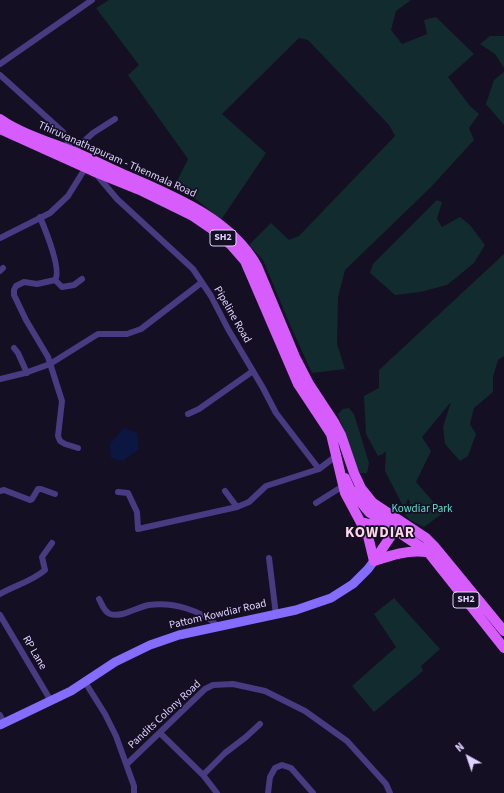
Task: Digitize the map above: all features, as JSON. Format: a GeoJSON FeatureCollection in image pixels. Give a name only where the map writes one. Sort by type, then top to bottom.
{"type":"FeatureCollection","features":[{"type":"Feature","properties":{"kind":"main road","name":"Thiruvanathapuram - Thenmala Road"},"geometry":{"type":"LineString","coordinates":[[0,122],[36,137],[93,167],[157,189],[191,206],[225,229],[250,254],[257,266],[295,357],[308,384],[341,435],[354,473],[361,488],[373,503],[397,525],[426,538],[504,631]]}},
{"type":"Feature","properties":{"kind":"main road","name":"SH2"},"geometry":{"type":"LineString","coordinates":[[93,167],[193,216],[215,231],[231,245],[245,261],[298,384],[331,434],[336,456],[350,489],[369,512],[397,525],[428,552],[504,648]]}},
{"type":"Feature","properties":{"kind":"main road"},"geometry":{"type":"LineString","coordinates":[[336,456],[348,500],[361,522],[371,544],[374,561]]}},
{"type":"Feature","properties":{"kind":"main road","name":"SH2"},"geometry":{"type":"LineString","coordinates":[[361,522],[397,525]]}},
{"type":"Feature","properties":{"kind":"main road"},"geometry":{"type":"LineString","coordinates":[[374,561],[397,525]]}},
{"type":"Feature","properties":{"kind":"main road"},"geometry":{"type":"LineString","coordinates":[[374,561],[395,554],[414,551],[428,552]]}},
{"type":"Feature","properties":{"kind":"main road","name":"Pattom Kowdiar Road"},"geometry":{"type":"LineString","coordinates":[[1,721],[51,702],[71,691],[115,662],[150,645],[179,635],[296,610],[331,598],[352,584],[374,561]]}},
{"type":"Feature","properties":{"kind":"street"},"geometry":{"type":"LineString","coordinates":[[79,0],[83,6]]}},
{"type":"Feature","properties":{"kind":"street"},"geometry":{"type":"LineString","coordinates":[[0,64],[92,0]]}},
{"type":"Feature","properties":{"kind":"street"},"geometry":{"type":"LineString","coordinates":[[0,75],[63,132],[70,155],[93,133],[116,119]]}},
{"type":"Feature","properties":{"kind":"street"},"geometry":{"type":"LineString","coordinates":[[0,238],[50,213],[58,207],[93,167]]}},
{"type":"Feature","properties":{"kind":"street","name":"Pipeline Road"},"geometry":{"type":"LineString","coordinates":[[93,167],[117,199],[193,269],[211,296],[276,413],[319,469]]}},
{"type":"Feature","properties":{"kind":"street"},"geometry":{"type":"LineString","coordinates":[[40,217],[57,266],[58,277],[56,280]]}},
{"type":"Feature","properties":{"kind":"street"},"geometry":{"type":"LineString","coordinates":[[56,280],[62,287],[74,285],[82,279]]}},
{"type":"Feature","properties":{"kind":"street"},"geometry":{"type":"LineString","coordinates":[[56,280],[37,284],[24,282],[16,286],[14,294],[26,320],[46,353],[62,401],[58,436],[60,441],[78,448]]}},
{"type":"Feature","properties":{"kind":"street"},"geometry":{"type":"LineString","coordinates":[[0,379],[50,364],[98,334],[127,334],[141,328],[201,283]]}},
{"type":"Feature","properties":{"kind":"street"},"geometry":{"type":"LineString","coordinates":[[14,348],[27,372]]}},
{"type":"Feature","properties":{"kind":"street"},"geometry":{"type":"LineString","coordinates":[[188,414],[205,405],[253,371]]}},
{"type":"Feature","properties":{"kind":"street"},"geometry":{"type":"LineString","coordinates":[[118,492],[128,493],[137,512],[138,529],[237,507],[249,502],[266,486],[319,469],[336,456]]}},
{"type":"Feature","properties":{"kind":"street"},"geometry":{"type":"LineString","coordinates":[[316,503],[343,486]]}},
{"type":"Feature","properties":{"kind":"street"},"geometry":{"type":"LineString","coordinates":[[0,491],[4,490],[30,500],[38,490],[41,489],[55,494]]}},
{"type":"Feature","properties":{"kind":"street"},"geometry":{"type":"LineString","coordinates":[[225,491],[237,507]]}},
{"type":"Feature","properties":{"kind":"street"},"geometry":{"type":"LineString","coordinates":[[0,594],[8,589],[25,584],[45,570],[42,558],[52,543]]}},
{"type":"Feature","properties":{"kind":"street"},"geometry":{"type":"LineString","coordinates":[[269,558],[276,615]]}},
{"type":"Feature","properties":{"kind":"street"},"geometry":{"type":"LineString","coordinates":[[99,599],[108,614],[121,614],[149,605],[167,605],[191,609],[212,620],[219,626]]}},
{"type":"Feature","properties":{"kind":"street","name":"RP Lane"},"geometry":{"type":"LineString","coordinates":[[0,615],[51,702]]}},
{"type":"Feature","properties":{"kind":"street","name":"Pandits Colony Road"},"geometry":{"type":"LineString","coordinates":[[85,682],[105,714],[127,764],[205,689],[213,685],[233,684],[265,691],[306,711],[347,741],[386,784],[390,793]]}},
{"type":"Feature","properties":{"kind":"street"},"geometry":{"type":"LineString","coordinates":[[202,775],[225,753],[260,724]]}},
{"type":"Feature","properties":{"kind":"street"},"geometry":{"type":"LineString","coordinates":[[160,733],[202,775],[217,793]]}},
{"type":"Feature","properties":{"kind":"street"},"geometry":{"type":"LineString","coordinates":[[127,764],[134,786],[134,793]]}},
{"type":"Feature","properties":{"kind":"street"},"geometry":{"type":"LineString","coordinates":[[268,793],[270,777],[275,768],[282,765],[291,768],[313,793]]}},
{"type":"Feature","properties":{"kind":"green space"},"geometry":{"type":"Polygon","coordinates":[[[109,0],[411,0],[396,11],[391,30],[402,44],[427,34],[424,20],[436,17],[474,54],[448,77],[470,106],[479,114],[469,128],[474,140],[431,187],[345,270],[338,297],[337,344],[345,369],[312,373],[263,260],[249,245],[271,223],[289,240],[299,236],[395,136],[389,125],[308,40],[299,38],[222,114],[266,153],[221,220],[197,200],[175,185],[188,159],[128,75],[139,65],[96,8],[109,0]]]}},
{"type":"Feature","properties":{"kind":"green space"},"geometry":{"type":"Polygon","coordinates":[[[490,36],[504,36],[504,68],[495,54],[480,44],[490,36]]]}},
{"type":"Feature","properties":{"kind":"green space"},"geometry":{"type":"Polygon","coordinates":[[[504,72],[504,125],[486,104],[494,80],[504,72]]]}},
{"type":"Feature","properties":{"kind":"green space"},"geometry":{"type":"Polygon","coordinates":[[[437,200],[442,202],[437,219],[442,227],[460,217],[470,225],[485,245],[474,263],[447,285],[420,292],[395,295],[370,273],[373,264],[437,200]]]}},
{"type":"Feature","properties":{"kind":"green space","name":"Kowdiar Park"},"geometry":{"type":"Polygon","coordinates":[[[504,254],[504,356],[498,360],[493,377],[493,392],[474,408],[470,424],[476,434],[468,456],[460,461],[445,444],[443,427],[451,402],[422,437],[431,451],[416,482],[443,513],[424,527],[410,520],[405,515],[410,502],[408,499],[404,508],[385,471],[386,451],[378,456],[366,434],[364,396],[379,388],[379,370],[504,254]]]}},
{"type":"Feature","properties":{"kind":"green space"},"geometry":{"type":"Polygon","coordinates":[[[349,408],[354,414],[369,463],[367,473],[360,473],[356,467],[338,414],[343,409],[349,408]]]}},
{"type":"Feature","properties":{"kind":"green space"},"geometry":{"type":"Polygon","coordinates":[[[394,598],[440,649],[421,666],[423,671],[374,712],[352,686],[396,647],[374,614],[394,598]]]}},
{"type":"Feature","properties":{"kind":"water"},"geometry":{"type":"Polygon","coordinates":[[[124,428],[137,433],[139,449],[122,461],[111,458],[110,444],[124,428]]]}},
{"type":"Feature","properties":{"kind":"district","name":"KOWDIAR"},"geometry":{"type":"Point","coordinates":[380,534]}}]}
